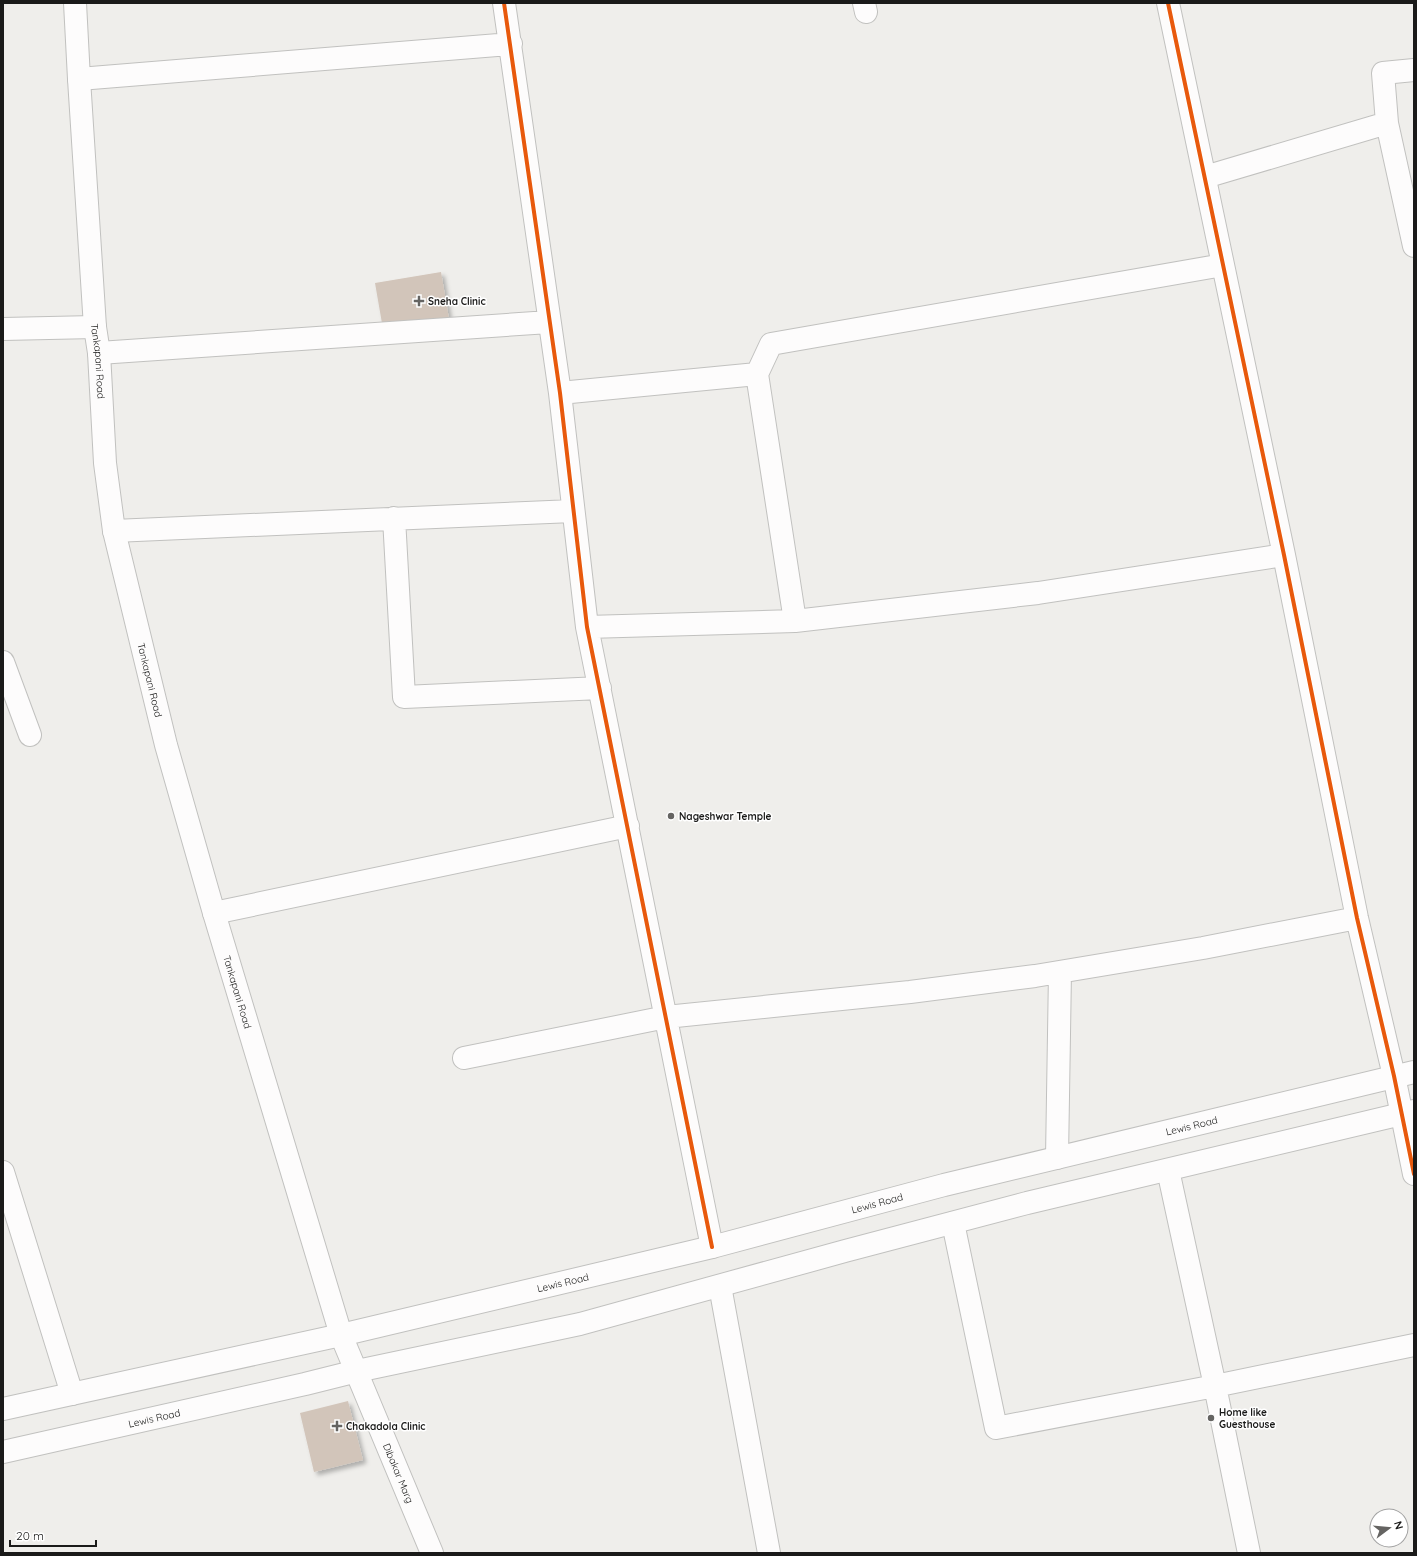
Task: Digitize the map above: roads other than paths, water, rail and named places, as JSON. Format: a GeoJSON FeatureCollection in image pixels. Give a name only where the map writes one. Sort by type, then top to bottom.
{"type":"FeatureCollection","features":[{"type":"Feature","properties":{"kind":"street","name":"Tankapani Road"},"geometry":{"type":"LineString","coordinates":[[75,3],[78,79],[95,327],[99,353],[105,463],[114,531],[166,744],[214,913],[341,1335],[357,1371]]}},
{"type":"Feature","properties":{"kind":"street"},"geometry":{"type":"LineString","coordinates":[[504,3],[560,394],[588,627],[712,1247]]}},
{"type":"Feature","properties":{"kind":"street"},"geometry":{"type":"LineString","coordinates":[[1168,3],[1284,555],[1357,918],[1404,1074],[1414,1174]]}},
{"type":"Feature","properties":{"kind":"street"},"geometry":{"type":"LineString","coordinates":[[78,79],[511,44]]}},
{"type":"Feature","properties":{"kind":"street"},"geometry":{"type":"LineString","coordinates":[[1414,70],[1383,73],[1387,124],[1414,246]]}},
{"type":"Feature","properties":{"kind":"street"},"geometry":{"type":"LineString","coordinates":[[1205,177],[1387,124]]}},
{"type":"Feature","properties":{"kind":"street"},"geometry":{"type":"LineString","coordinates":[[796,621],[757,374],[771,344],[1223,265]]}},
{"type":"Feature","properties":{"kind":"street"},"geometry":{"type":"LineString","coordinates":[[99,353],[549,322]]}},
{"type":"Feature","properties":{"kind":"street"},"geometry":{"type":"LineString","coordinates":[[3,328],[95,327]]}},
{"type":"Feature","properties":{"kind":"street"},"geometry":{"type":"LineString","coordinates":[[560,394],[757,374]]}},
{"type":"Feature","properties":{"kind":"street"},"geometry":{"type":"LineString","coordinates":[[114,531],[574,511]]}},
{"type":"Feature","properties":{"kind":"street"},"geometry":{"type":"LineString","coordinates":[[394,518],[404,697],[600,688]]}},
{"type":"Feature","properties":{"kind":"street"},"geometry":{"type":"LineString","coordinates":[[588,627],[796,621],[1038,592],[1284,555]]}},
{"type":"Feature","properties":{"kind":"street"},"geometry":{"type":"LineString","coordinates":[[3,662],[30,735]]}},
{"type":"Feature","properties":{"kind":"street"},"geometry":{"type":"LineString","coordinates":[[214,913],[628,826]]}},
{"type":"Feature","properties":{"kind":"street"},"geometry":{"type":"LineString","coordinates":[[464,1058],[666,1017],[910,992],[1060,972],[1203,948],[1357,918]]}},
{"type":"Feature","properties":{"kind":"street"},"geometry":{"type":"LineString","coordinates":[[1057,1158],[1060,972]]}},
{"type":"Feature","properties":{"kind":"street","name":"Lewis Road"},"geometry":{"type":"LineString","coordinates":[[72,1394],[341,1335],[712,1247],[944,1185],[1404,1074]]}},
{"type":"Feature","properties":{"kind":"street"},"geometry":{"type":"LineString","coordinates":[[357,1371],[580,1324],[1027,1203],[1408,1113]]}},
{"type":"Feature","properties":{"kind":"street"},"geometry":{"type":"LineString","coordinates":[[1168,1170],[1215,1386],[1249,1553]]}},
{"type":"Feature","properties":{"kind":"street"},"geometry":{"type":"LineString","coordinates":[[3,1172],[72,1394],[3,1409]]}},
{"type":"Feature","properties":{"kind":"street"},"geometry":{"type":"LineString","coordinates":[[953,1223],[996,1428],[1215,1386],[1414,1345]]}},
{"type":"Feature","properties":{"kind":"street"},"geometry":{"type":"LineString","coordinates":[[720,1286],[769,1553]]}},
{"type":"Feature","properties":{"kind":"street","name":"Lewis Road"},"geometry":{"type":"LineString","coordinates":[[3,1452],[357,1371]]}},
{"type":"Feature","properties":{"kind":"street","name":"Dibakar Marg"},"geometry":{"type":"LineString","coordinates":[[357,1371],[432,1553]]}},
{"type":"Feature","properties":{"kind":"place","name":"Sneha Clinic"},"geometry":{"type":"Point","coordinates":[419,301]}},
{"type":"Feature","properties":{"kind":"place","name":"Nageshwar Temple"},"geometry":{"type":"Point","coordinates":[671,816]}},
{"type":"Feature","properties":{"kind":"place","name":"Home like Guesthouse"},"geometry":{"type":"Point","coordinates":[1211,1418]}},
{"type":"Feature","properties":{"kind":"place","name":"Chakadola Clinic"},"geometry":{"type":"Point","coordinates":[337,1426]}}]}
